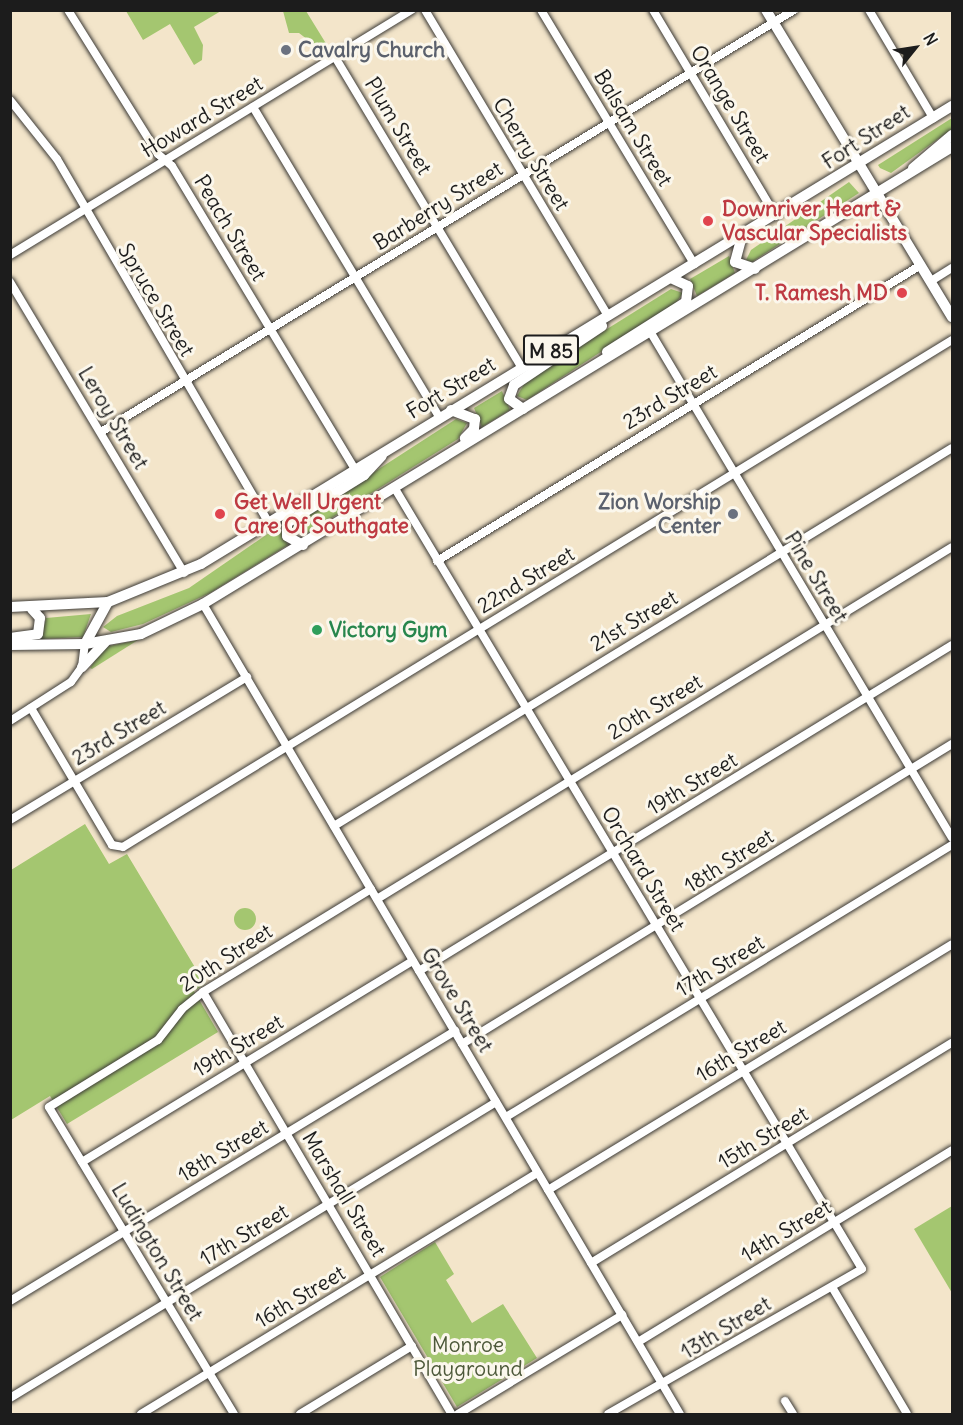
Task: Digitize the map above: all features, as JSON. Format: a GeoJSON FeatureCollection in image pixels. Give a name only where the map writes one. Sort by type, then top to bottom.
{"type":"FeatureCollection","features":[{"type":"Feature","properties":{"kind":"main road"},"geometry":{"type":"LineString","coordinates":[[766,10],[952,317]]}},
{"type":"Feature","properties":{"kind":"main road","name":"Fort Street"},"geometry":{"type":"LineString","coordinates":[[10,607],[32,609],[108,602],[184,573],[439,416],[776,216],[952,106]]}},
{"type":"Feature","properties":{"kind":"main road"},"geometry":{"type":"LineString","coordinates":[[909,173],[952,135]]}},
{"type":"Feature","properties":{"kind":"main road","name":"M 85"},"geometry":{"type":"LineString","coordinates":[[10,645],[85,644],[141,634],[203,604],[651,333],[952,147]]}},
{"type":"Feature","properties":{"kind":"main road"},"geometry":{"type":"LineString","coordinates":[[742,236],[735,262],[755,269]]}},
{"type":"Feature","properties":{"kind":"main road"},"geometry":{"type":"LineString","coordinates":[[590,370],[614,347],[686,302],[688,286],[671,278]]}},
{"type":"Feature","properties":{"kind":"main road"},"geometry":{"type":"LineString","coordinates":[[523,409],[509,399],[514,385],[585,340],[622,307]]}},
{"type":"Feature","properties":{"kind":"main road"},"geometry":{"type":"LineString","coordinates":[[369,504],[388,486],[472,432],[472,415],[451,410]]}},
{"type":"Feature","properties":{"kind":"main road"},"geometry":{"type":"LineString","coordinates":[[303,544],[287,536],[287,523],[364,475],[395,443]]}},
{"type":"Feature","properties":{"kind":"main road"},"geometry":{"type":"LineString","coordinates":[[85,644],[108,602]]}},
{"type":"Feature","properties":{"kind":"main road"},"geometry":{"type":"LineString","coordinates":[[10,638],[38,634],[40,618],[32,609]]}},
{"type":"Feature","properties":{"kind":"main road"},"geometry":{"type":"LineString","coordinates":[[81,667],[108,640]]}},
{"type":"Feature","properties":{"kind":"street","name":"Peach Street"},"geometry":{"type":"LineString","coordinates":[[68,10],[165,160],[354,468]]}},
{"type":"Feature","properties":{"kind":"street","name":"Howard Street"},"geometry":{"type":"LineString","coordinates":[[10,255],[412,10]]}},
{"type":"Feature","properties":{"kind":"street","name":"Cherry Street"},"geometry":{"type":"LineString","coordinates":[[424,10],[608,316]]}},
{"type":"Feature","properties":{"kind":"street","name":"Balsam Street"},"geometry":{"type":"LineString","coordinates":[[541,10],[694,264]]}},
{"type":"Feature","properties":{"kind":"street","name":"Orange Street"},"geometry":{"type":"LineString","coordinates":[[653,10],[776,216]]}},
{"type":"Feature","properties":{"kind":"street","name":"Barberry Street"},"geometry":{"type":"LineString","coordinates":[[101,432],[794,10]]}},
{"type":"Feature","properties":{"kind":"street"},"geometry":{"type":"LineString","coordinates":[[869,10],[933,118]]}},
{"type":"Feature","properties":{"kind":"street","name":"Plum Street"},"geometry":{"type":"LineString","coordinates":[[335,57],[522,368]]}},
{"type":"Feature","properties":{"kind":"street","name":"Spruce Street"},"geometry":{"type":"LineString","coordinates":[[10,100],[57,159],[184,382],[268,521]]}},
{"type":"Feature","properties":{"kind":"street"},"geometry":{"type":"LineString","coordinates":[[254,107],[439,416]]}},
{"type":"Feature","properties":{"kind":"street","name":"23rd Street"},"geometry":{"type":"LineString","coordinates":[[437,561],[921,265]]}},
{"type":"Feature","properties":{"kind":"street"},"geometry":{"type":"LineString","coordinates":[[931,281],[952,268]]}},
{"type":"Feature","properties":{"kind":"street","name":"Leroy Street"},"geometry":{"type":"LineString","coordinates":[[10,282],[184,573]]}},
{"type":"Feature","properties":{"kind":"street","name":"Pine Street"},"geometry":{"type":"LineString","coordinates":[[651,333],[780,553],[952,838]]}},
{"type":"Feature","properties":{"kind":"street","name":"22nd Street"},"geometry":{"type":"LineString","coordinates":[[74,781],[118,849],[288,748],[952,340]]}},
{"type":"Feature","properties":{"kind":"street","name":"21st Street"},"geometry":{"type":"LineString","coordinates":[[334,826],[952,448]]}},
{"type":"Feature","properties":{"kind":"street","name":"Orchard Street"},"geometry":{"type":"LineString","coordinates":[[394,487],[862,1269]]}},
{"type":"Feature","properties":{"kind":"street","name":"20th Street"},"geometry":{"type":"LineString","coordinates":[[377,899],[952,547]]}},
{"type":"Feature","properties":{"kind":"street","name":"Grove Street"},"geometry":{"type":"LineString","coordinates":[[203,604],[680,1414]]}},
{"type":"Feature","properties":{"kind":"street"},"geometry":{"type":"LineString","coordinates":[[10,721],[71,682],[81,667],[85,644]]}},
{"type":"Feature","properties":{"kind":"street","name":"19th Street"},"geometry":{"type":"LineString","coordinates":[[419,971],[952,645]]}},
{"type":"Feature","properties":{"kind":"street","name":"23rd Street"},"geometry":{"type":"LineString","coordinates":[[10,820],[246,678]]}},
{"type":"Feature","properties":{"kind":"street"},"geometry":{"type":"LineString","coordinates":[[31,708],[74,781]]}},
{"type":"Feature","properties":{"kind":"street","name":"18th Street"},"geometry":{"type":"LineString","coordinates":[[462,1044],[952,744]]}},
{"type":"Feature","properties":{"kind":"street","name":"17th Street"},"geometry":{"type":"LineString","coordinates":[[506,1117],[952,845]]}},
{"type":"Feature","properties":{"kind":"street","name":"20th Street"},"geometry":{"type":"LineString","coordinates":[[49,1107],[158,1040],[182,1009],[203,992],[371,889]]}},
{"type":"Feature","properties":{"kind":"street","name":"16th Street"},"geometry":{"type":"LineString","coordinates":[[548,1190],[952,944]]}},
{"type":"Feature","properties":{"kind":"street","name":"19th Street"},"geometry":{"type":"LineString","coordinates":[[82,1162],[413,961]]}},
{"type":"Feature","properties":{"kind":"street","name":"Marshall Street"},"geometry":{"type":"LineString","coordinates":[[203,992],[452,1414]]}},
{"type":"Feature","properties":{"kind":"street","name":"18th Street"},"geometry":{"type":"LineString","coordinates":[[10,1301],[455,1031]]}},
{"type":"Feature","properties":{"kind":"street","name":"15th Street"},"geometry":{"type":"LineString","coordinates":[[591,1263],[952,1043]]}},
{"type":"Feature","properties":{"kind":"street","name":"17th Street"},"geometry":{"type":"LineString","coordinates":[[10,1398],[496,1102]]}},
{"type":"Feature","properties":{"kind":"street","name":"Ludington Street"},"geometry":{"type":"LineString","coordinates":[[49,1107],[234,1414]]}},
{"type":"Feature","properties":{"kind":"street","name":"14th Street"},"geometry":{"type":"LineString","coordinates":[[638,1342],[952,1150]]}},
{"type":"Feature","properties":{"kind":"street","name":"16th Street"},"geometry":{"type":"LineString","coordinates":[[141,1414],[538,1173]]}},
{"type":"Feature","properties":{"kind":"street","name":"13th Street"},"geometry":{"type":"LineString","coordinates":[[608,1414],[862,1269]]}},
{"type":"Feature","properties":{"kind":"street"},"geometry":{"type":"LineString","coordinates":[[832,1287],[907,1414]]}},
{"type":"Feature","properties":{"kind":"street"},"geometry":{"type":"LineString","coordinates":[[458,1414],[622,1315]]}},
{"type":"Feature","properties":{"kind":"street"},"geometry":{"type":"LineString","coordinates":[[300,1414],[412,1346]]}},
{"type":"Feature","properties":{"kind":"street"},"geometry":{"type":"LineString","coordinates":[[785,1401],[793,1414]]}},
{"type":"Feature","properties":{"kind":"green space"},"geometry":{"type":"Polygon","coordinates":[[[126,11],[221,11],[194,27],[203,45],[202,60],[194,65],[170,24],[143,40],[126,11]]]}},
{"type":"Feature","properties":{"kind":"green space"},"geometry":{"type":"Polygon","coordinates":[[[283,11],[306,11],[330,50],[325,53],[299,33],[289,33],[283,11]]]}},
{"type":"Feature","properties":{"kind":"green space"},"geometry":{"type":"Polygon","coordinates":[[[952,118],[952,129],[891,173],[878,165],[952,118]]]}},
{"type":"Feature","properties":{"kind":"green space"},"geometry":{"type":"Polygon","coordinates":[[[849,182],[859,193],[752,262],[746,260],[751,250],[849,182]]]}},
{"type":"Feature","properties":{"kind":"green space"},"geometry":{"type":"Polygon","coordinates":[[[729,256],[735,273],[697,296],[690,279],[729,256]]]}},
{"type":"Feature","properties":{"kind":"green space"},"geometry":{"type":"Polygon","coordinates":[[[671,289],[683,293],[676,303],[527,400],[517,396],[527,379],[671,289]]]}},
{"type":"Feature","properties":{"kind":"green space"},"geometry":{"type":"Polygon","coordinates":[[[502,391],[510,410],[482,427],[474,408],[502,391]]]}},
{"type":"Feature","properties":{"kind":"green space"},"geometry":{"type":"Polygon","coordinates":[[[456,419],[467,423],[458,439],[306,534],[297,533],[303,518],[456,419]]]}},
{"type":"Feature","properties":{"kind":"green space"},"geometry":{"type":"Polygon","coordinates":[[[279,526],[288,545],[210,593],[143,624],[111,632],[103,627],[117,616],[189,588],[279,526]]]}},
{"type":"Feature","properties":{"kind":"green space"},"geometry":{"type":"Polygon","coordinates":[[[91,614],[83,637],[41,639],[46,618],[91,614]]]}},
{"type":"Feature","properties":{"kind":"green space"},"geometry":{"type":"Polygon","coordinates":[[[138,640],[92,669],[90,668],[104,647],[138,640]]]}},
{"type":"Feature","properties":{"kind":"green space"},"geometry":{"type":"Polygon","coordinates":[[[85,824],[109,864],[127,854],[205,984],[194,991],[218,1032],[67,1124],[50,1096],[11,1120],[11,870],[85,824]]]}},
{"type":"Feature","properties":{"kind":"green space"},"geometry":{"type":"Polygon","coordinates":[[[245,908],[253,911],[256,919],[253,927],[245,930],[237,927],[234,919],[237,911],[245,908]]]}},
{"type":"Feature","properties":{"kind":"green space"},"geometry":{"type":"Polygon","coordinates":[[[952,1206],[952,1293],[914,1229],[952,1206]]]}},
{"type":"Feature","properties":{"kind":"green space","name":"Monroe Playground"},"geometry":{"type":"Polygon","coordinates":[[[435,1242],[454,1274],[446,1280],[472,1323],[503,1304],[537,1358],[457,1407],[380,1277],[435,1242]]]}},
{"type":"Feature","properties":{"kind":"place","name":"Cavalry Church"},"geometry":{"type":"Point","coordinates":[286,50]}},
{"type":"Feature","properties":{"kind":"place","name":"Downriver Heart & Vascular Specialists"},"geometry":{"type":"Point","coordinates":[708,221]}},
{"type":"Feature","properties":{"kind":"place","name":"T. Ramesh MD"},"geometry":{"type":"Point","coordinates":[902,293]}},
{"type":"Feature","properties":{"kind":"place","name":"Get Well Urgent Care Of Southgate"},"geometry":{"type":"Point","coordinates":[220,514]}},
{"type":"Feature","properties":{"kind":"place","name":"Zion Worship Center"},"geometry":{"type":"Point","coordinates":[733,514]}},
{"type":"Feature","properties":{"kind":"place","name":"Victory Gym"},"geometry":{"type":"Point","coordinates":[317,630]}}]}
